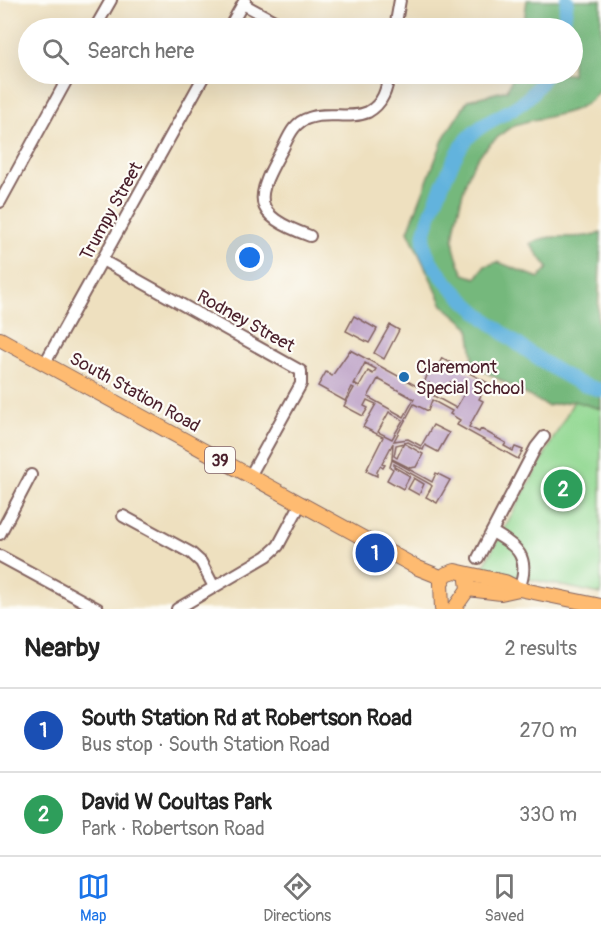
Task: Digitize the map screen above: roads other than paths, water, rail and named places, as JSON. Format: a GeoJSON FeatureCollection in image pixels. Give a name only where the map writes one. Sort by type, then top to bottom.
{"type":"FeatureCollection","features":[{"type":"Feature","properties":{"kind":"main road","name":"South Station Road"},"geometry":{"type":"LineString","coordinates":[[0,339],[418,567],[443,578]]}},
{"type":"Feature","properties":{"kind":"main road"},"geometry":{"type":"LineString","coordinates":[[442,609],[443,578],[450,572],[505,582],[519,589],[601,606]]}},
{"type":"Feature","properties":{"kind":"main road"},"geometry":{"type":"LineString","coordinates":[[454,609],[465,593],[467,579],[460,572]]}},
{"type":"Feature","properties":{"kind":"main road"},"geometry":{"type":"LineString","coordinates":[[443,593],[454,599],[465,593],[501,593],[519,589]]}},
{"type":"Feature","properties":{"kind":"street"},"geometry":{"type":"LineString","coordinates":[[101,18],[111,0]]}},
{"type":"Feature","properties":{"kind":"street"},"geometry":{"type":"LineString","coordinates":[[396,18],[399,0]]}},
{"type":"Feature","properties":{"kind":"street"},"geometry":{"type":"LineString","coordinates":[[235,18],[244,2],[270,18]]}},
{"type":"Feature","properties":{"kind":"street"},"geometry":{"type":"LineString","coordinates":[[0,202],[4,184],[64,84]]}},
{"type":"Feature","properties":{"kind":"street","name":"Trumpy Street"},"geometry":{"type":"LineString","coordinates":[[45,363],[199,84]]}},
{"type":"Feature","properties":{"kind":"street"},"geometry":{"type":"LineString","coordinates":[[310,236],[291,230],[268,214],[262,196],[266,175],[294,128],[302,121],[317,116],[367,112],[380,102],[386,84]]}},
{"type":"Feature","properties":{"kind":"street","name":"Rodney Street"},"geometry":{"type":"LineString","coordinates":[[102,260],[301,370],[302,384],[250,476]]}},
{"type":"Feature","properties":{"kind":"street"},"geometry":{"type":"LineString","coordinates":[[478,558],[544,437]]}},
{"type":"Feature","properties":{"kind":"street"},"geometry":{"type":"LineString","coordinates":[[0,534],[31,475]]}},
{"type":"Feature","properties":{"kind":"street"},"geometry":{"type":"LineString","coordinates":[[177,609],[267,556],[278,546],[301,503]]}},
{"type":"Feature","properties":{"kind":"street"},"geometry":{"type":"LineString","coordinates":[[123,516],[191,553],[201,562],[214,588]]}},
{"type":"Feature","properties":{"kind":"street"},"geometry":{"type":"LineString","coordinates":[[492,532],[514,544],[521,556],[524,576],[519,589]]}},
{"type":"Feature","properties":{"kind":"street"},"geometry":{"type":"LineString","coordinates":[[0,556],[98,609]]}},
{"type":"Feature","properties":{"kind":"waterway"},"geometry":{"type":"LineString","coordinates":[[564,18],[567,0]]}},
{"type":"Feature","properties":{"kind":"waterway"},"geometry":{"type":"LineString","coordinates":[[539,84],[524,101],[476,130],[464,143],[440,191],[424,240],[429,258],[443,278],[488,321],[562,374],[579,383],[601,390]]}},
{"type":"Feature","properties":{"kind":"place","name":"Claremont Special School"},"geometry":{"type":"Point","coordinates":[404,377]}},
{"type":"Feature","properties":{"kind":"place","name":"David W Coultas Park"},"geometry":{"type":"Point","coordinates":[563,489]}},
{"type":"Feature","properties":{"kind":"place","name":"South Station Rd at Robertson Road"},"geometry":{"type":"Point","coordinates":[375,553]}}]}
